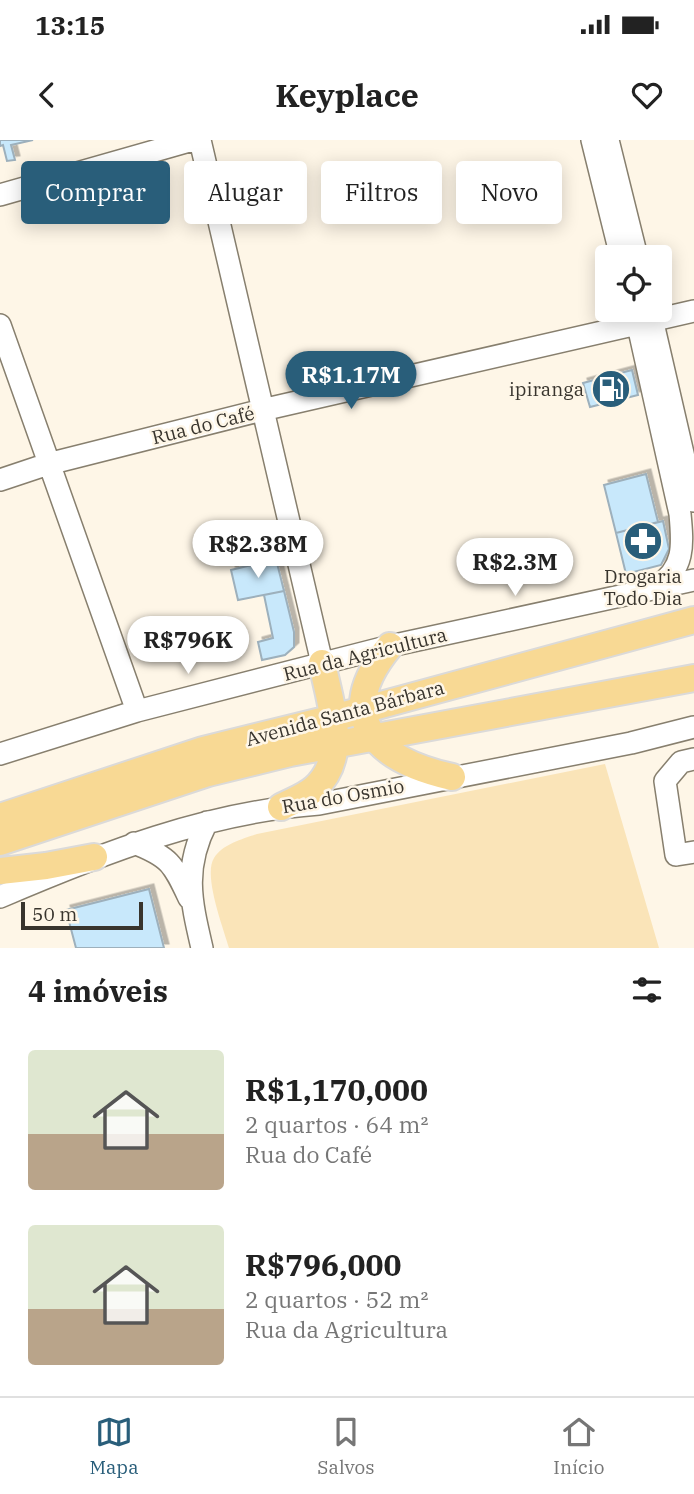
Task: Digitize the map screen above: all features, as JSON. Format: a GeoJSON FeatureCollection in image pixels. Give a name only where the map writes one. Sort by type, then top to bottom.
{"type":"FeatureCollection","features":[{"type":"Feature","properties":{"kind":"main road","name":"Avenida Santa Bárbara"},"geometry":{"type":"LineString","coordinates":[[0,817],[203,750],[333,718],[694,620]]}},
{"type":"Feature","properties":{"kind":"main road"},"geometry":{"type":"LineString","coordinates":[[390,646],[368,676],[363,694],[363,710],[373,736],[385,750],[400,761],[452,777]]}},
{"type":"Feature","properties":{"kind":"main road"},"geometry":{"type":"LineString","coordinates":[[281,807],[316,788],[330,764],[335,744],[333,718],[322,663]]}},
{"type":"Feature","properties":{"kind":"main road","name":"Avenida Santa Bárbara"},"geometry":{"type":"LineString","coordinates":[[0,842],[208,773],[373,736],[694,678]]}},
{"type":"Feature","properties":{"kind":"main road"},"geometry":{"type":"LineString","coordinates":[[0,871],[94,857]]}},
{"type":"Feature","properties":{"kind":"street"},"geometry":{"type":"LineString","coordinates":[[0,195],[193,140]]}},
{"type":"Feature","properties":{"kind":"street"},"geometry":{"type":"LineString","coordinates":[[200,140],[322,663]]}},
{"type":"Feature","properties":{"kind":"street"},"geometry":{"type":"LineString","coordinates":[[592,140],[618,245]]}},
{"type":"Feature","properties":{"kind":"street"},"geometry":{"type":"LineString","coordinates":[[608,140],[634,245]]}},
{"type":"Feature","properties":{"kind":"street","name":"Rua do Café"},"geometry":{"type":"LineString","coordinates":[[672,313],[694,311]]}},
{"type":"Feature","properties":{"kind":"street","name":"Rua do Café"},"geometry":{"type":"LineString","coordinates":[[0,480],[48,464],[620,322]]}},
{"type":"Feature","properties":{"kind":"street"},"geometry":{"type":"LineString","coordinates":[[645,322],[682,535],[681,554],[675,571],[648,591]]}},
{"type":"Feature","properties":{"kind":"street"},"geometry":{"type":"LineString","coordinates":[[646,322],[694,501]]}},
{"type":"Feature","properties":{"kind":"street"},"geometry":{"type":"LineString","coordinates":[[0,325],[137,710]]}},
{"type":"Feature","properties":{"kind":"street","name":"Rua da Agricultura"},"geometry":{"type":"LineString","coordinates":[[0,754],[137,710],[322,663],[694,580]]}},
{"type":"Feature","properties":{"kind":"street","name":"Rua do Osmio"},"geometry":{"type":"LineString","coordinates":[[0,897],[94,857],[206,822],[281,807],[319,804],[631,743],[694,727]]}},
{"type":"Feature","properties":{"kind":"street"},"geometry":{"type":"LineString","coordinates":[[694,759],[681,762],[665,781],[677,855],[694,852]]}},
{"type":"Feature","properties":{"kind":"street"},"geometry":{"type":"LineString","coordinates":[[202,948],[192,903],[193,861],[196,842],[206,822]]}},
{"type":"Feature","properties":{"kind":"street"},"geometry":{"type":"LineString","coordinates":[[134,843],[157,852],[173,866],[192,903]]}},
{"type":"Feature","properties":{"kind":"shaded area"},"geometry":{"type":"Polygon","coordinates":[[[605,764],[659,948],[229,948],[215,902],[211,866],[218,853],[234,843],[257,834],[605,764]]]}},
{"type":"Feature","properties":{"kind":"building"},"geometry":{"type":"Polygon","coordinates":[[[0,140],[33,140],[11,145],[15,160],[7,161],[0,140]]]}},
{"type":"Feature","properties":{"kind":"building","name":"ipiranga"},"geometry":{"type":"Polygon","coordinates":[[[632,370],[638,395],[590,407],[583,383],[632,370]]]}},
{"type":"Feature","properties":{"kind":"building"},"geometry":{"type":"Polygon","coordinates":[[[646,474],[658,522],[616,533],[604,485],[646,474]]]}},
{"type":"Feature","properties":{"kind":"building","name":"Drogaria Todo Dia"},"geometry":{"type":"Polygon","coordinates":[[[663,521],[669,549],[661,565],[626,574],[616,533],[663,521]]]}},
{"type":"Feature","properties":{"kind":"building"},"geometry":{"type":"Polygon","coordinates":[[[276,559],[284,591],[238,600],[231,570],[276,559]]]}},
{"type":"Feature","properties":{"kind":"building"},"geometry":{"type":"Polygon","coordinates":[[[284,591],[294,632],[294,647],[285,655],[262,660],[258,642],[273,638],[264,595],[284,591]]]}},
{"type":"Feature","properties":{"kind":"building"},"geometry":{"type":"Polygon","coordinates":[[[149,889],[164,948],[76,948],[66,910],[149,889]]]}},
{"type":"Feature","properties":{"kind":"place","name":"ipiranga"},"geometry":{"type":"Point","coordinates":[611,389]}},
{"type":"Feature","properties":{"kind":"place","name":"Drogaria Todo Dia"},"geometry":{"type":"Point","coordinates":[643,541]}}]}
